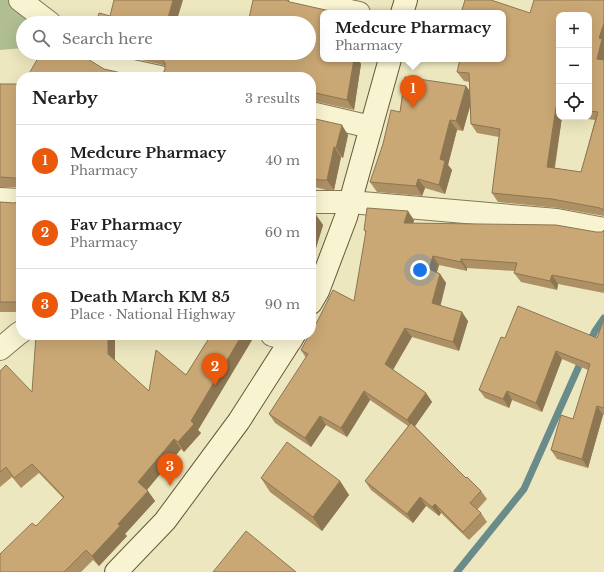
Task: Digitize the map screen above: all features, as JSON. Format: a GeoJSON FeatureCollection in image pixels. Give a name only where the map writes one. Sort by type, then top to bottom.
{"type":"FeatureCollection","features":[{"type":"Feature","properties":{"kind":"street"},"geometry":{"type":"LineString","coordinates":[[20,0],[41,16]]}},
{"type":"Feature","properties":{"kind":"street"},"geometry":{"type":"LineString","coordinates":[[300,0],[345,10]]}},
{"type":"Feature","properties":{"kind":"street"},"geometry":{"type":"LineString","coordinates":[[403,10],[406,0]]}},
{"type":"Feature","properties":{"kind":"street"},"geometry":{"type":"LineString","coordinates":[[103,60],[114,67],[137,72]]}},
{"type":"Feature","properties":{"kind":"street"},"geometry":{"type":"LineString","coordinates":[[316,294],[346,217],[389,62]]}},
{"type":"Feature","properties":{"kind":"street"},"geometry":{"type":"LineString","coordinates":[[316,114],[371,127]]}},
{"type":"Feature","properties":{"kind":"street"},"geometry":{"type":"LineString","coordinates":[[0,200],[16,200]]}},
{"type":"Feature","properties":{"kind":"street"},"geometry":{"type":"LineString","coordinates":[[316,202],[350,202],[557,220],[604,229]]}},
{"type":"Feature","properties":{"kind":"street"},"geometry":{"type":"LineString","coordinates":[[0,349],[16,336]]}},
{"type":"Feature","properties":{"kind":"street"},"geometry":{"type":"LineString","coordinates":[[116,572],[166,520],[240,421],[284,340]]}},
{"type":"Feature","properties":{"kind":"green space"},"geometry":{"type":"Polygon","coordinates":[[[0,0],[12,0],[34,16],[16,16],[16,49],[0,50],[0,0]]]}},
{"type":"Feature","properties":{"kind":"building"},"geometry":{"type":"Polygon","coordinates":[[[114,0],[173,0],[169,16],[110,16],[114,0]]]}},
{"type":"Feature","properties":{"kind":"building"},"geometry":{"type":"Polygon","coordinates":[[[253,0],[286,0],[326,10],[320,10],[320,62],[353,62],[347,100],[316,93],[316,72],[164,72],[165,63],[163,60],[316,60],[316,16],[250,16],[253,0]]]}},
{"type":"Feature","properties":{"kind":"building"},"geometry":{"type":"Polygon","coordinates":[[[465,0],[491,0],[530,13],[534,0],[604,0],[604,23],[599,38],[602,39],[597,59],[604,60],[604,210],[552,199],[492,193],[500,129],[471,124],[469,73],[457,72],[459,62],[506,62],[506,10],[462,10],[465,0]]]}},
{"type":"Feature","properties":{"kind":"building"},"geometry":{"type":"Polygon","coordinates":[[[99,13],[110,16],[98,16],[99,13]]]}},
{"type":"Feature","properties":{"kind":"building"},"geometry":{"type":"Polygon","coordinates":[[[37,60],[89,60],[104,69],[117,72],[30,72],[37,60]]]}},
{"type":"Feature","properties":{"kind":"building"},"geometry":{"type":"Polygon","coordinates":[[[405,77],[466,86],[456,121],[450,120],[440,159],[445,161],[439,185],[418,179],[416,186],[370,182],[383,144],[391,110],[400,112],[405,77]]]}},
{"type":"Feature","properties":{"kind":"building"},"geometry":{"type":"Polygon","coordinates":[[[0,84],[16,84],[16,178],[0,177],[0,84]]]}},
{"type":"Feature","properties":{"kind":"building"},"geometry":{"type":"Polygon","coordinates":[[[316,119],[342,125],[336,148],[334,147],[327,180],[316,179],[316,119]]]}},
{"type":"Feature","properties":{"kind":"building"},"geometry":{"type":"Polygon","coordinates":[[[0,202],[16,202],[16,302],[0,302],[0,202]]]}},
{"type":"Feature","properties":{"kind":"building"},"geometry":{"type":"Polygon","coordinates":[[[367,208],[408,211],[404,223],[556,225],[596,232],[602,232],[604,230],[604,285],[552,275],[550,281],[514,273],[517,263],[461,259],[461,262],[433,256],[429,269],[440,274],[432,303],[462,312],[453,342],[405,328],[385,364],[426,393],[407,420],[364,391],[341,428],[320,416],[305,438],[269,414],[308,354],[301,350],[306,340],[316,340],[316,323],[333,290],[354,301],[366,231],[364,230],[367,208]]]}},
{"type":"Feature","properties":{"kind":"building"},"geometry":{"type":"Polygon","coordinates":[[[518,306],[597,338],[604,319],[604,408],[597,406],[582,459],[551,450],[561,415],[573,419],[590,364],[556,351],[536,403],[507,391],[503,399],[479,390],[501,337],[505,338],[518,306]]]}},
{"type":"Feature","properties":{"kind":"building"},"geometry":{"type":"Polygon","coordinates":[[[36,340],[108,340],[108,354],[149,391],[156,350],[186,375],[208,340],[239,340],[191,421],[194,424],[178,442],[174,439],[138,482],[148,491],[118,524],[120,526],[92,556],[86,550],[64,572],[0,572],[0,554],[32,523],[36,526],[64,497],[32,464],[14,478],[6,467],[0,472],[0,371],[6,365],[32,392],[36,340]]]}},
{"type":"Feature","properties":{"kind":"building"},"geometry":{"type":"Polygon","coordinates":[[[411,423],[481,491],[470,503],[481,513],[463,532],[435,504],[432,507],[420,497],[407,514],[365,481],[411,423]]]}},
{"type":"Feature","properties":{"kind":"building"},"geometry":{"type":"Polygon","coordinates":[[[287,442],[340,481],[313,517],[261,478],[287,442]]]}},
{"type":"Feature","properties":{"kind":"building"},"geometry":{"type":"Polygon","coordinates":[[[246,531],[296,572],[213,572],[246,531]]]}},
{"type":"Feature","properties":{"kind":"waterway"},"geometry":{"type":"LineString","coordinates":[[589,344],[595,331],[604,318]]}},
{"type":"Feature","properties":{"kind":"waterway"},"geometry":{"type":"LineString","coordinates":[[457,572],[524,489],[583,357]]}},
{"type":"Feature","properties":{"kind":"place","name":"Medcure Pharmacy"},"geometry":{"type":"Point","coordinates":[413,108]}},
{"type":"Feature","properties":{"kind":"place","name":"Fav Pharmacy"},"geometry":{"type":"Point","coordinates":[215,386]}},
{"type":"Feature","properties":{"kind":"place","name":"Death March KM 85"},"geometry":{"type":"Point","coordinates":[170,486]}}]}
